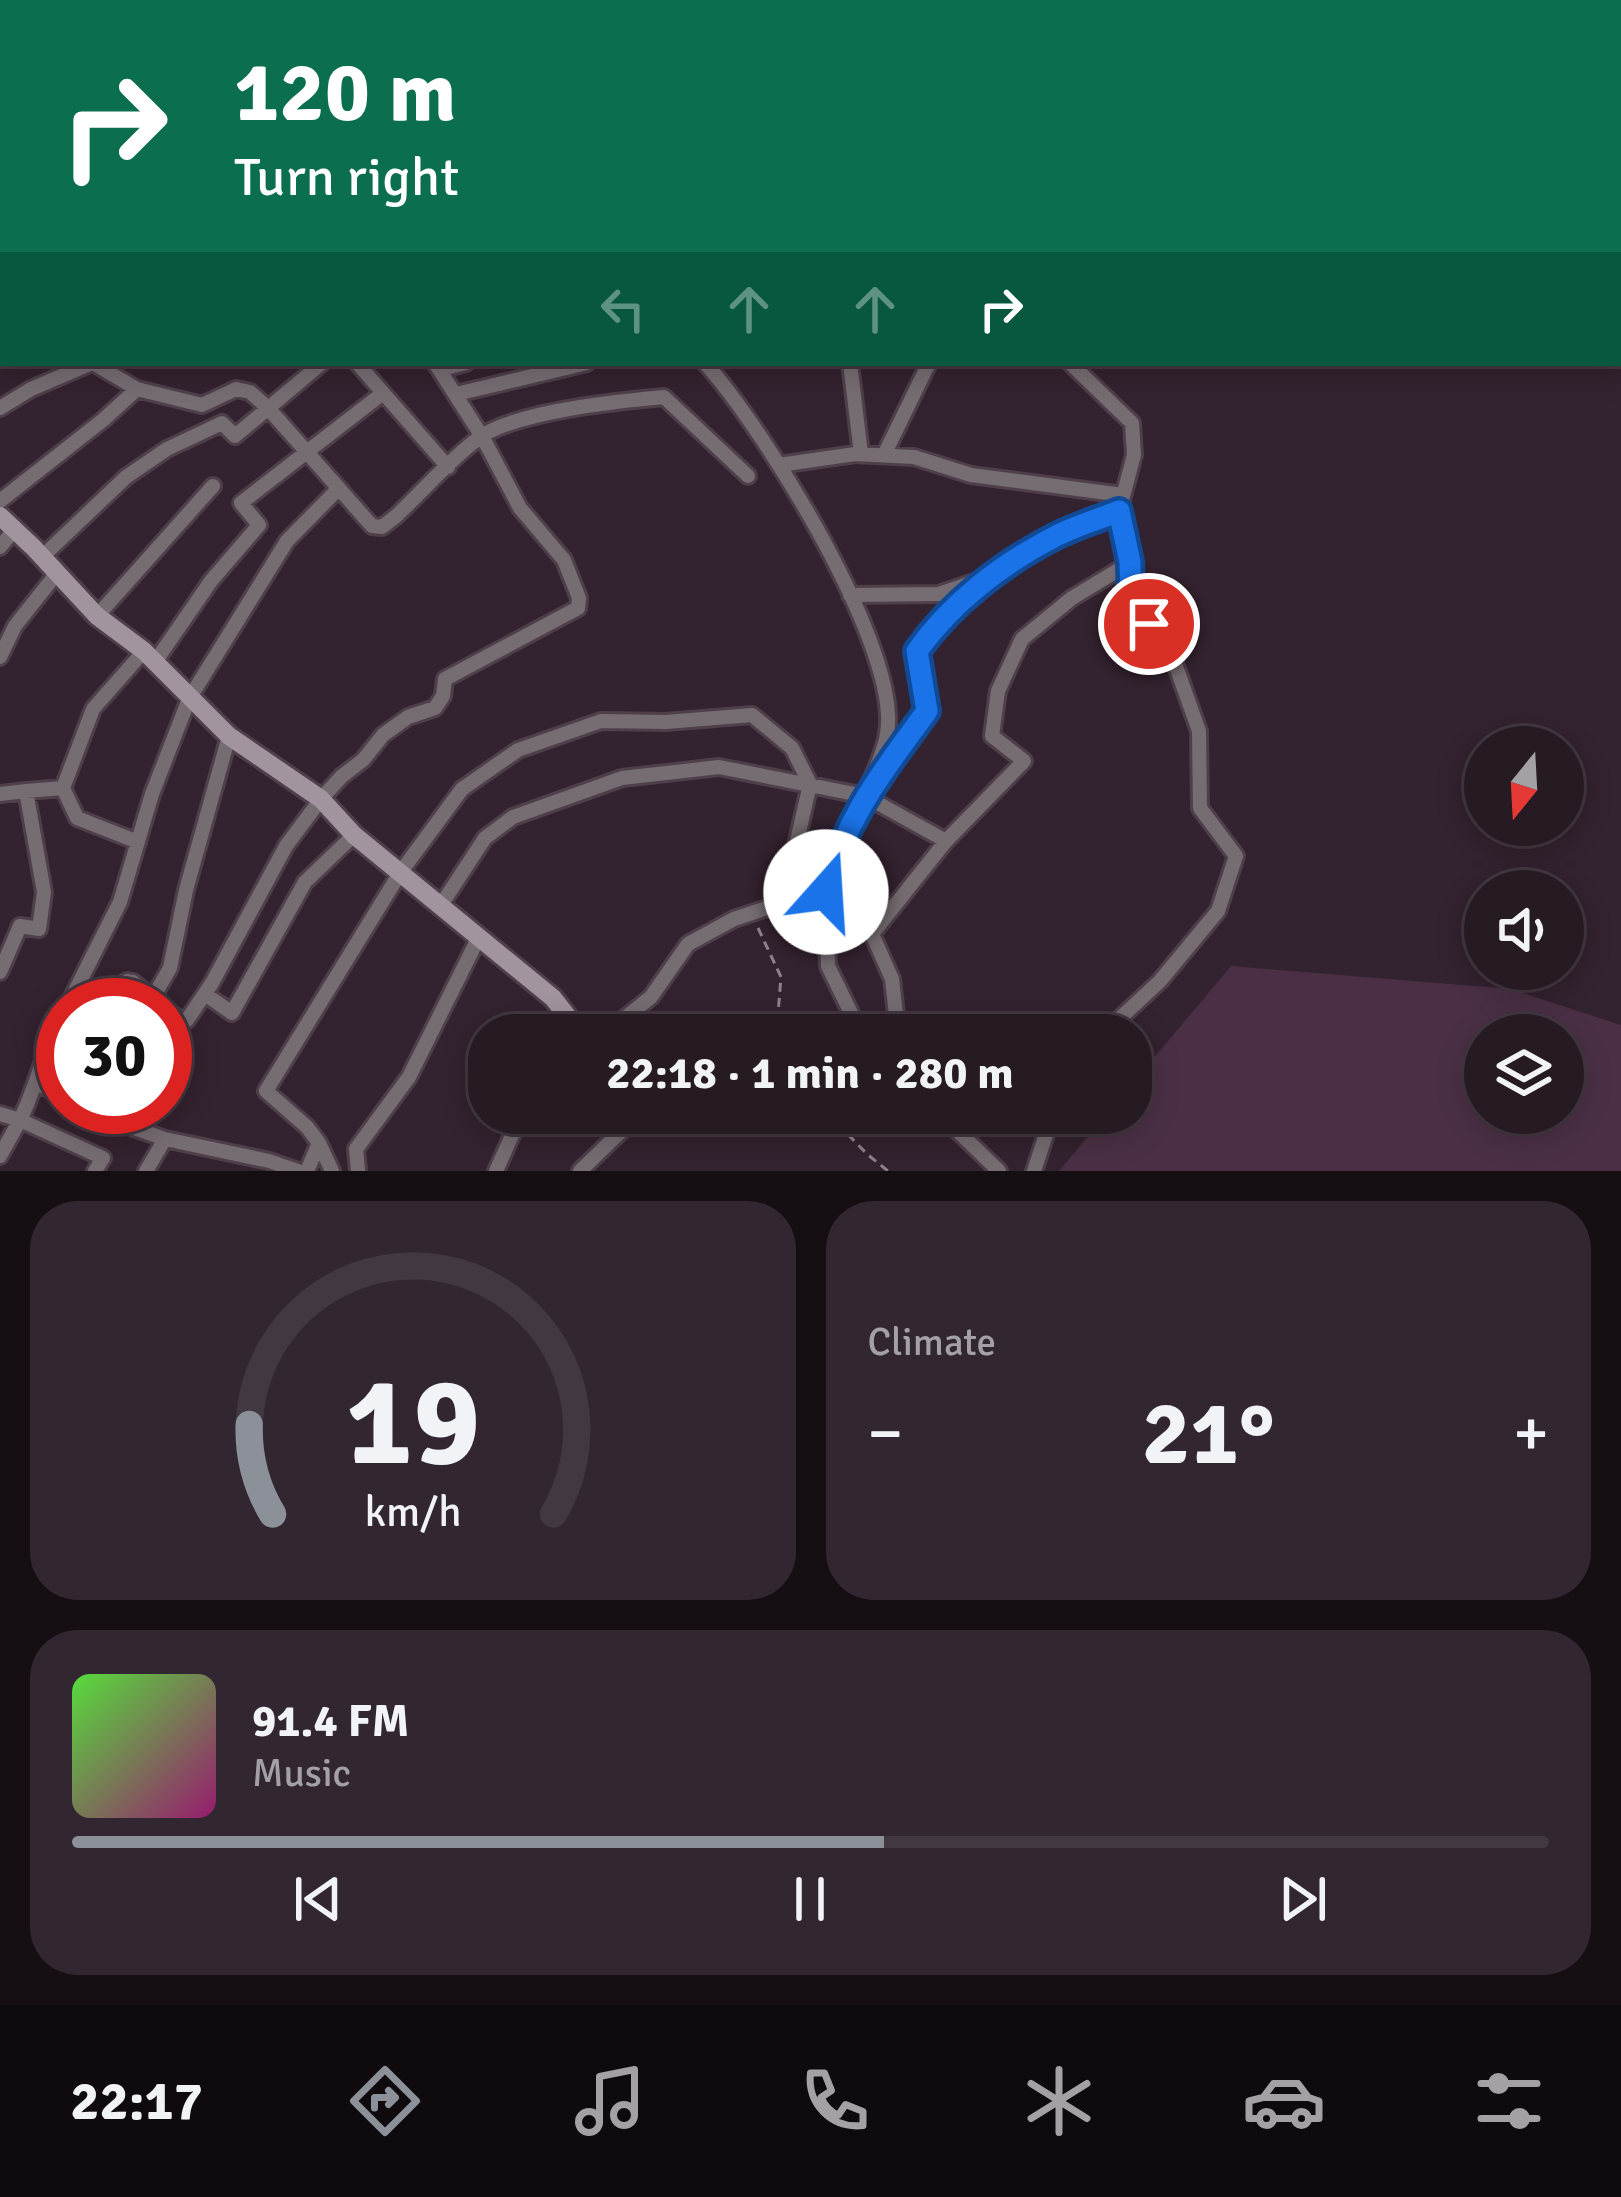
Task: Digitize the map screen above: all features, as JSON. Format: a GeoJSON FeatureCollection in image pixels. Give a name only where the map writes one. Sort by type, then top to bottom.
{"type":"FeatureCollection","features":[{"type":"Feature","properties":{"kind":"street"},"geometry":{"type":"LineString","coordinates":[[0,408],[85,366]]}},
{"type":"Feature","properties":{"kind":"street"},"geometry":{"type":"LineString","coordinates":[[97,366],[137,389],[202,405],[236,389],[250,392],[372,526],[382,527],[481,436],[526,418],[664,398],[748,476]]}},
{"type":"Feature","properties":{"kind":"street"},"geometry":{"type":"LineString","coordinates":[[42,557],[126,477],[167,449],[222,423],[235,436],[318,366]]}},
{"type":"Feature","properties":{"kind":"street"},"geometry":{"type":"LineString","coordinates":[[360,366],[448,467]]}},
{"type":"Feature","properties":{"kind":"street"},"geometry":{"type":"LineString","coordinates":[[192,1011],[286,846],[342,776],[383,735],[408,717],[435,709],[445,679],[578,608],[579,598],[564,560],[520,508],[438,366]]}},
{"type":"Feature","properties":{"kind":"street"},"geometry":{"type":"LineString","coordinates":[[456,394],[574,366]]}},
{"type":"Feature","properties":{"kind":"street"},"geometry":{"type":"LineString","coordinates":[[707,366],[779,465],[842,572],[878,662],[888,733],[834,860],[826,892],[828,966],[850,1014]]}},
{"type":"Feature","properties":{"kind":"street"},"geometry":{"type":"LineString","coordinates":[[850,366],[862,454]]}},
{"type":"Feature","properties":{"kind":"street"},"geometry":{"type":"LineString","coordinates":[[884,455],[928,366]]}},
{"type":"Feature","properties":{"kind":"street"},"geometry":{"type":"LineString","coordinates":[[1073,366],[1132,423],[1134,454],[1121,503],[1131,607],[1167,641],[1199,731],[1200,808],[1236,856],[1217,911],[1160,981],[1125,1014]]}},
{"type":"Feature","properties":{"kind":"street"},"geometry":{"type":"LineString","coordinates":[[0,501],[137,389]]}},
{"type":"Feature","properties":{"kind":"street"},"geometry":{"type":"LineString","coordinates":[[138,842],[76,818],[63,788],[93,709],[149,656],[259,525],[241,502],[383,393]]}},
{"type":"Feature","properties":{"kind":"street"},"geometry":{"type":"LineString","coordinates":[[779,465],[862,454],[914,457],[970,475],[1121,503]]}},
{"type":"Feature","properties":{"kind":"street"},"geometry":{"type":"LineString","coordinates":[[97,616],[213,486]]}},
{"type":"Feature","properties":{"kind":"street"},"geometry":{"type":"LineString","coordinates":[[82,978],[120,902],[152,794],[189,699],[287,541],[339,488]]}},
{"type":"Feature","properties":{"kind":"street"},"geometry":{"type":"LineString","coordinates":[[865,796],[927,711],[917,651],[932,630],[987,578],[1121,503]]}},
{"type":"Feature","properties":{"kind":"street"},"geometry":{"type":"LineString","coordinates":[[0,548],[7,523],[97,616],[149,656],[229,736],[321,799],[354,835],[553,998],[565,1014]]}},
{"type":"Feature","properties":{"kind":"street"},"geometry":{"type":"LineString","coordinates":[[896,1014],[892,980],[872,934],[946,841],[1024,760],[992,736],[998,691],[1022,639],[1072,598],[1130,562]]}},
{"type":"Feature","properties":{"kind":"street"},"geometry":{"type":"LineString","coordinates":[[0,656],[15,626],[57,573]]}},
{"type":"Feature","properties":{"kind":"street"},"geometry":{"type":"LineString","coordinates":[[850,595],[939,593],[987,578]]}},
{"type":"Feature","properties":{"kind":"street"},"geometry":{"type":"LineString","coordinates":[[332,1171],[307,1127],[266,1091],[400,873],[462,789],[518,750],[601,722],[752,716],[792,748],[810,784],[788,901],[734,920],[688,944],[651,997],[630,1014]]}},
{"type":"Feature","properties":{"kind":"street"},"geometry":{"type":"LineString","coordinates":[[167,978],[229,736]]}},
{"type":"Feature","properties":{"kind":"street"},"geometry":{"type":"LineString","coordinates":[[441,905],[485,838],[513,817],[622,778],[719,766],[865,796],[946,841]]}},
{"type":"Feature","properties":{"kind":"street"},"geometry":{"type":"LineString","coordinates":[[0,794],[63,788]]}},
{"type":"Feature","properties":{"kind":"street"},"geometry":{"type":"LineString","coordinates":[[0,973],[20,926],[39,929],[44,892],[26,791]]}},
{"type":"Feature","properties":{"kind":"street"},"geometry":{"type":"LineString","coordinates":[[205,994],[232,1012],[304,882],[354,835]]}},
{"type":"Feature","properties":{"kind":"street"},"geometry":{"type":"LineString","coordinates":[[358,1171],[356,1149],[409,1077],[479,937]]}},
{"type":"Feature","properties":{"kind":"street"},"geometry":{"type":"LineString","coordinates":[[0,1156],[36,1083]]}},
{"type":"Feature","properties":{"kind":"street"},"geometry":{"type":"LineString","coordinates":[[0,1114],[103,1158],[95,1171]]}},
{"type":"Feature","properties":{"kind":"street"},"geometry":{"type":"LineString","coordinates":[[151,1134],[267,1166],[303,1171],[319,1143]]}},
{"type":"Feature","properties":{"kind":"street"},"geometry":{"type":"LineString","coordinates":[[496,1171],[512,1134]]}},
{"type":"Feature","properties":{"kind":"street"},"geometry":{"type":"LineString","coordinates":[[580,1171],[618,1134]]}},
{"type":"Feature","properties":{"kind":"street"},"geometry":{"type":"LineString","coordinates":[[961,1134],[1000,1171]]}},
{"type":"Feature","properties":{"kind":"street"},"geometry":{"type":"LineString","coordinates":[[1034,1171],[1046,1134]]}},
{"type":"Feature","properties":{"kind":"street"},"geometry":{"type":"LineString","coordinates":[[150,1170],[165,1139]]}},
{"type":"Feature","properties":{"kind":"path"},"geometry":{"type":"LineString","coordinates":[[751,914],[781,977],[778,1014]]}},
{"type":"Feature","properties":{"kind":"path"},"geometry":{"type":"LineString","coordinates":[[847,1134],[888,1171]]}},
{"type":"Feature","properties":{"kind":"shaded area"},"geometry":{"type":"Polygon","coordinates":[[[1231,966],[1464,985],[1464,990],[1513,990],[1621,1025],[1621,1171],[1059,1171],[1090,1134],[1152,1134],[1152,1060],[1231,966]]]}},
{"type":"Feature","properties":{"kind":"route"},"geometry":{"type":"LineString","coordinates":[[826,892],[834,860],[865,796],[927,711],[917,651],[932,630],[987,578],[1058,535],[1119,511],[1130,562],[1131,607],[1149,624]]}}]}
